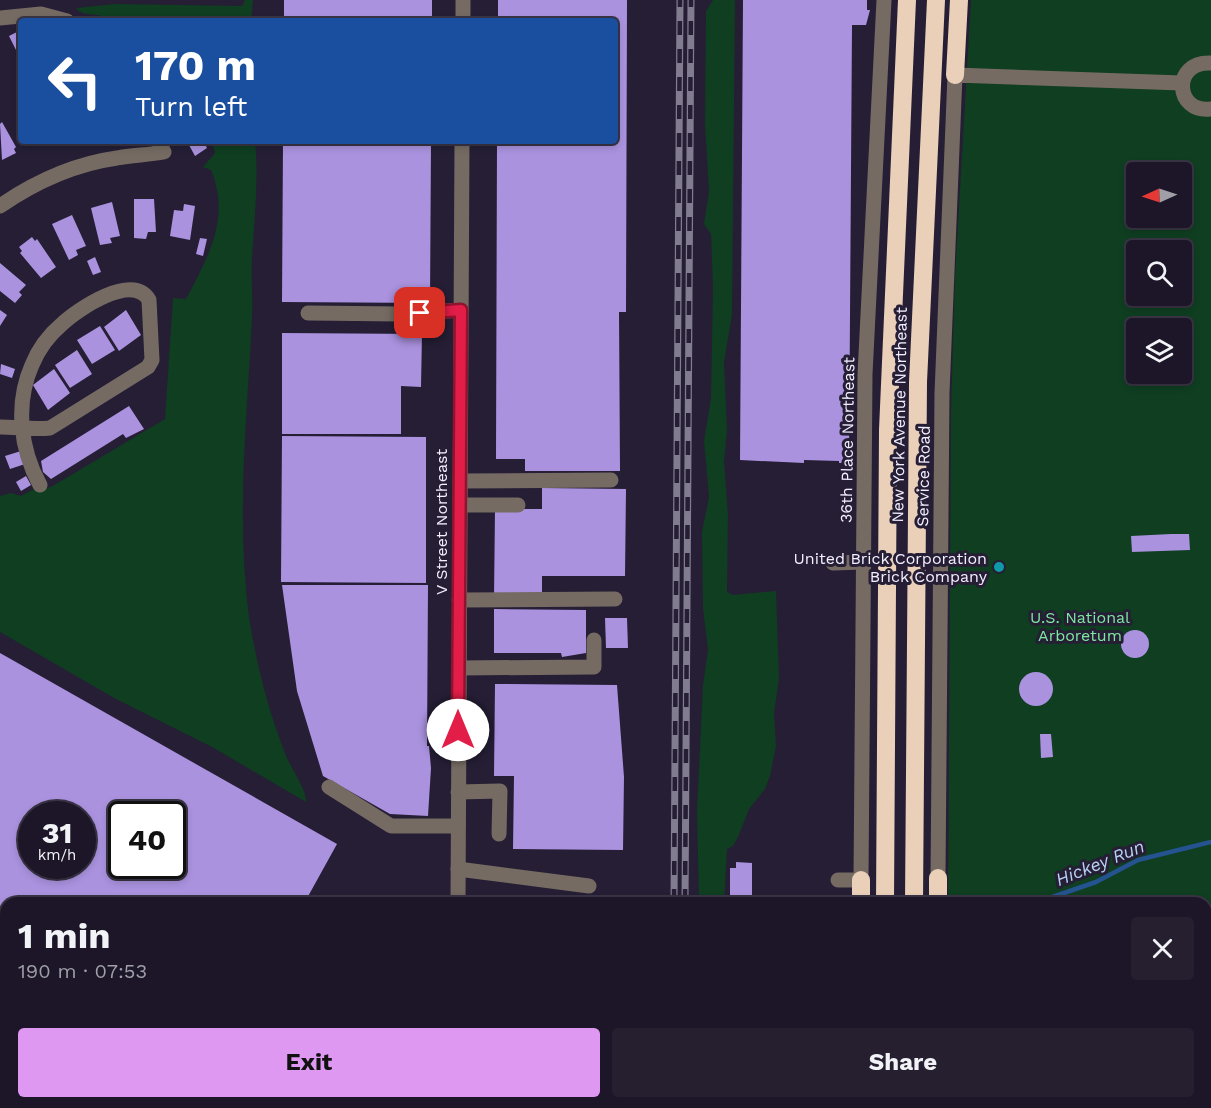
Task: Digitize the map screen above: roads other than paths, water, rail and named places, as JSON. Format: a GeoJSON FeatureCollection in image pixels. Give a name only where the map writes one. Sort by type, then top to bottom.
{"type":"FeatureCollection","features":[{"type":"Feature","properties":{"kind":"highway","name":"New York Avenue Northeast"},"geometry":{"type":"LineString","coordinates":[[885,897],[889,384],[907,0]]}},
{"type":"Feature","properties":{"kind":"highway","name":"New York Avenue Northeast"},"geometry":{"type":"LineString","coordinates":[[914,897],[918,382],[936,0]]}},
{"type":"Feature","properties":{"kind":"highway"},"geometry":{"type":"LineString","coordinates":[[955,75],[959,0]]}},
{"type":"Feature","properties":{"kind":"highway"},"geometry":{"type":"LineString","coordinates":[[938,878],[938,897]]}},
{"type":"Feature","properties":{"kind":"highway"},"geometry":{"type":"LineString","coordinates":[[861,880],[861,897]]}},
{"type":"Feature","properties":{"kind":"street"},"geometry":{"type":"LineString","coordinates":[[463,0],[463,18]]}},
{"type":"Feature","properties":{"kind":"street","name":"36th Place Northeast"},"geometry":{"type":"LineString","coordinates":[[861,880],[866,374],[884,0]]}},
{"type":"Feature","properties":{"kind":"street"},"geometry":{"type":"LineString","coordinates":[[0,18],[41,14],[56,18]]}},
{"type":"Feature","properties":{"kind":"street"},"geometry":{"type":"LineString","coordinates":[[1211,63],[1195,64],[1182,83],[1183,91],[1191,105],[1198,109],[1211,109]]}},
{"type":"Feature","properties":{"kind":"street"},"geometry":{"type":"LineString","coordinates":[[955,75],[1182,83]]}},
{"type":"Feature","properties":{"kind":"street","name":"Service Road"},"geometry":{"type":"LineString","coordinates":[[938,878],[942,393],[955,75]]}},
{"type":"Feature","properties":{"kind":"street","name":"V Street Northeast"},"geometry":{"type":"LineString","coordinates":[[458,897],[462,144]]}},
{"type":"Feature","properties":{"kind":"street"},"geometry":{"type":"LineString","coordinates":[[0,206],[38,183],[81,165],[161,147]]}},
{"type":"Feature","properties":{"kind":"street"},"geometry":{"type":"LineString","coordinates":[[0,427],[22,426],[50,428],[148,367],[152,360],[149,300],[146,295],[136,289],[100,298],[79,310],[61,324],[45,342],[32,364],[24,388],[22,426],[29,463],[40,485]]}},
{"type":"Feature","properties":{"kind":"street"},"geometry":{"type":"LineString","coordinates":[[308,313],[400,314],[461,310]]}},
{"type":"Feature","properties":{"kind":"street"},"geometry":{"type":"LineString","coordinates":[[460,482],[611,480]]}},
{"type":"Feature","properties":{"kind":"street"},"geometry":{"type":"LineString","coordinates":[[460,505],[518,505]]}},
{"type":"Feature","properties":{"kind":"street"},"geometry":{"type":"LineString","coordinates":[[833,563],[864,562]]}},
{"type":"Feature","properties":{"kind":"street"},"geometry":{"type":"LineString","coordinates":[[459,600],[615,598]]}},
{"type":"Feature","properties":{"kind":"street"},"geometry":{"type":"LineString","coordinates":[[459,668],[594,667],[594,640]]}},
{"type":"Feature","properties":{"kind":"street"},"geometry":{"type":"LineString","coordinates":[[329,787],[391,826],[458,826]]}},
{"type":"Feature","properties":{"kind":"street"},"geometry":{"type":"LineString","coordinates":[[458,792],[500,791],[499,834]]}},
{"type":"Feature","properties":{"kind":"street"},"geometry":{"type":"LineString","coordinates":[[458,869],[589,886]]}},
{"type":"Feature","properties":{"kind":"street"},"geometry":{"type":"LineString","coordinates":[[838,880],[861,880]]}},
{"type":"Feature","properties":{"kind":"waterway","name":"Hickey Run"},"geometry":{"type":"LineString","coordinates":[[1052,897],[1096,882],[1138,860],[1211,842]]}},
{"type":"Feature","properties":{"kind":"railway"},"geometry":{"type":"LineString","coordinates":[[674,897],[680,0]]}},
{"type":"Feature","properties":{"kind":"railway"},"geometry":{"type":"LineString","coordinates":[[685,897],[691,0]]}},
{"type":"Feature","properties":{"kind":"place","name":"United Brick Corporation Brick Company"},"geometry":{"type":"Point","coordinates":[999,567]}},
{"type":"Feature","properties":{"kind":"park label","name":"U.S. National Arboretum"},"geometry":{"type":"Point","coordinates":[1080,626]}}]}
